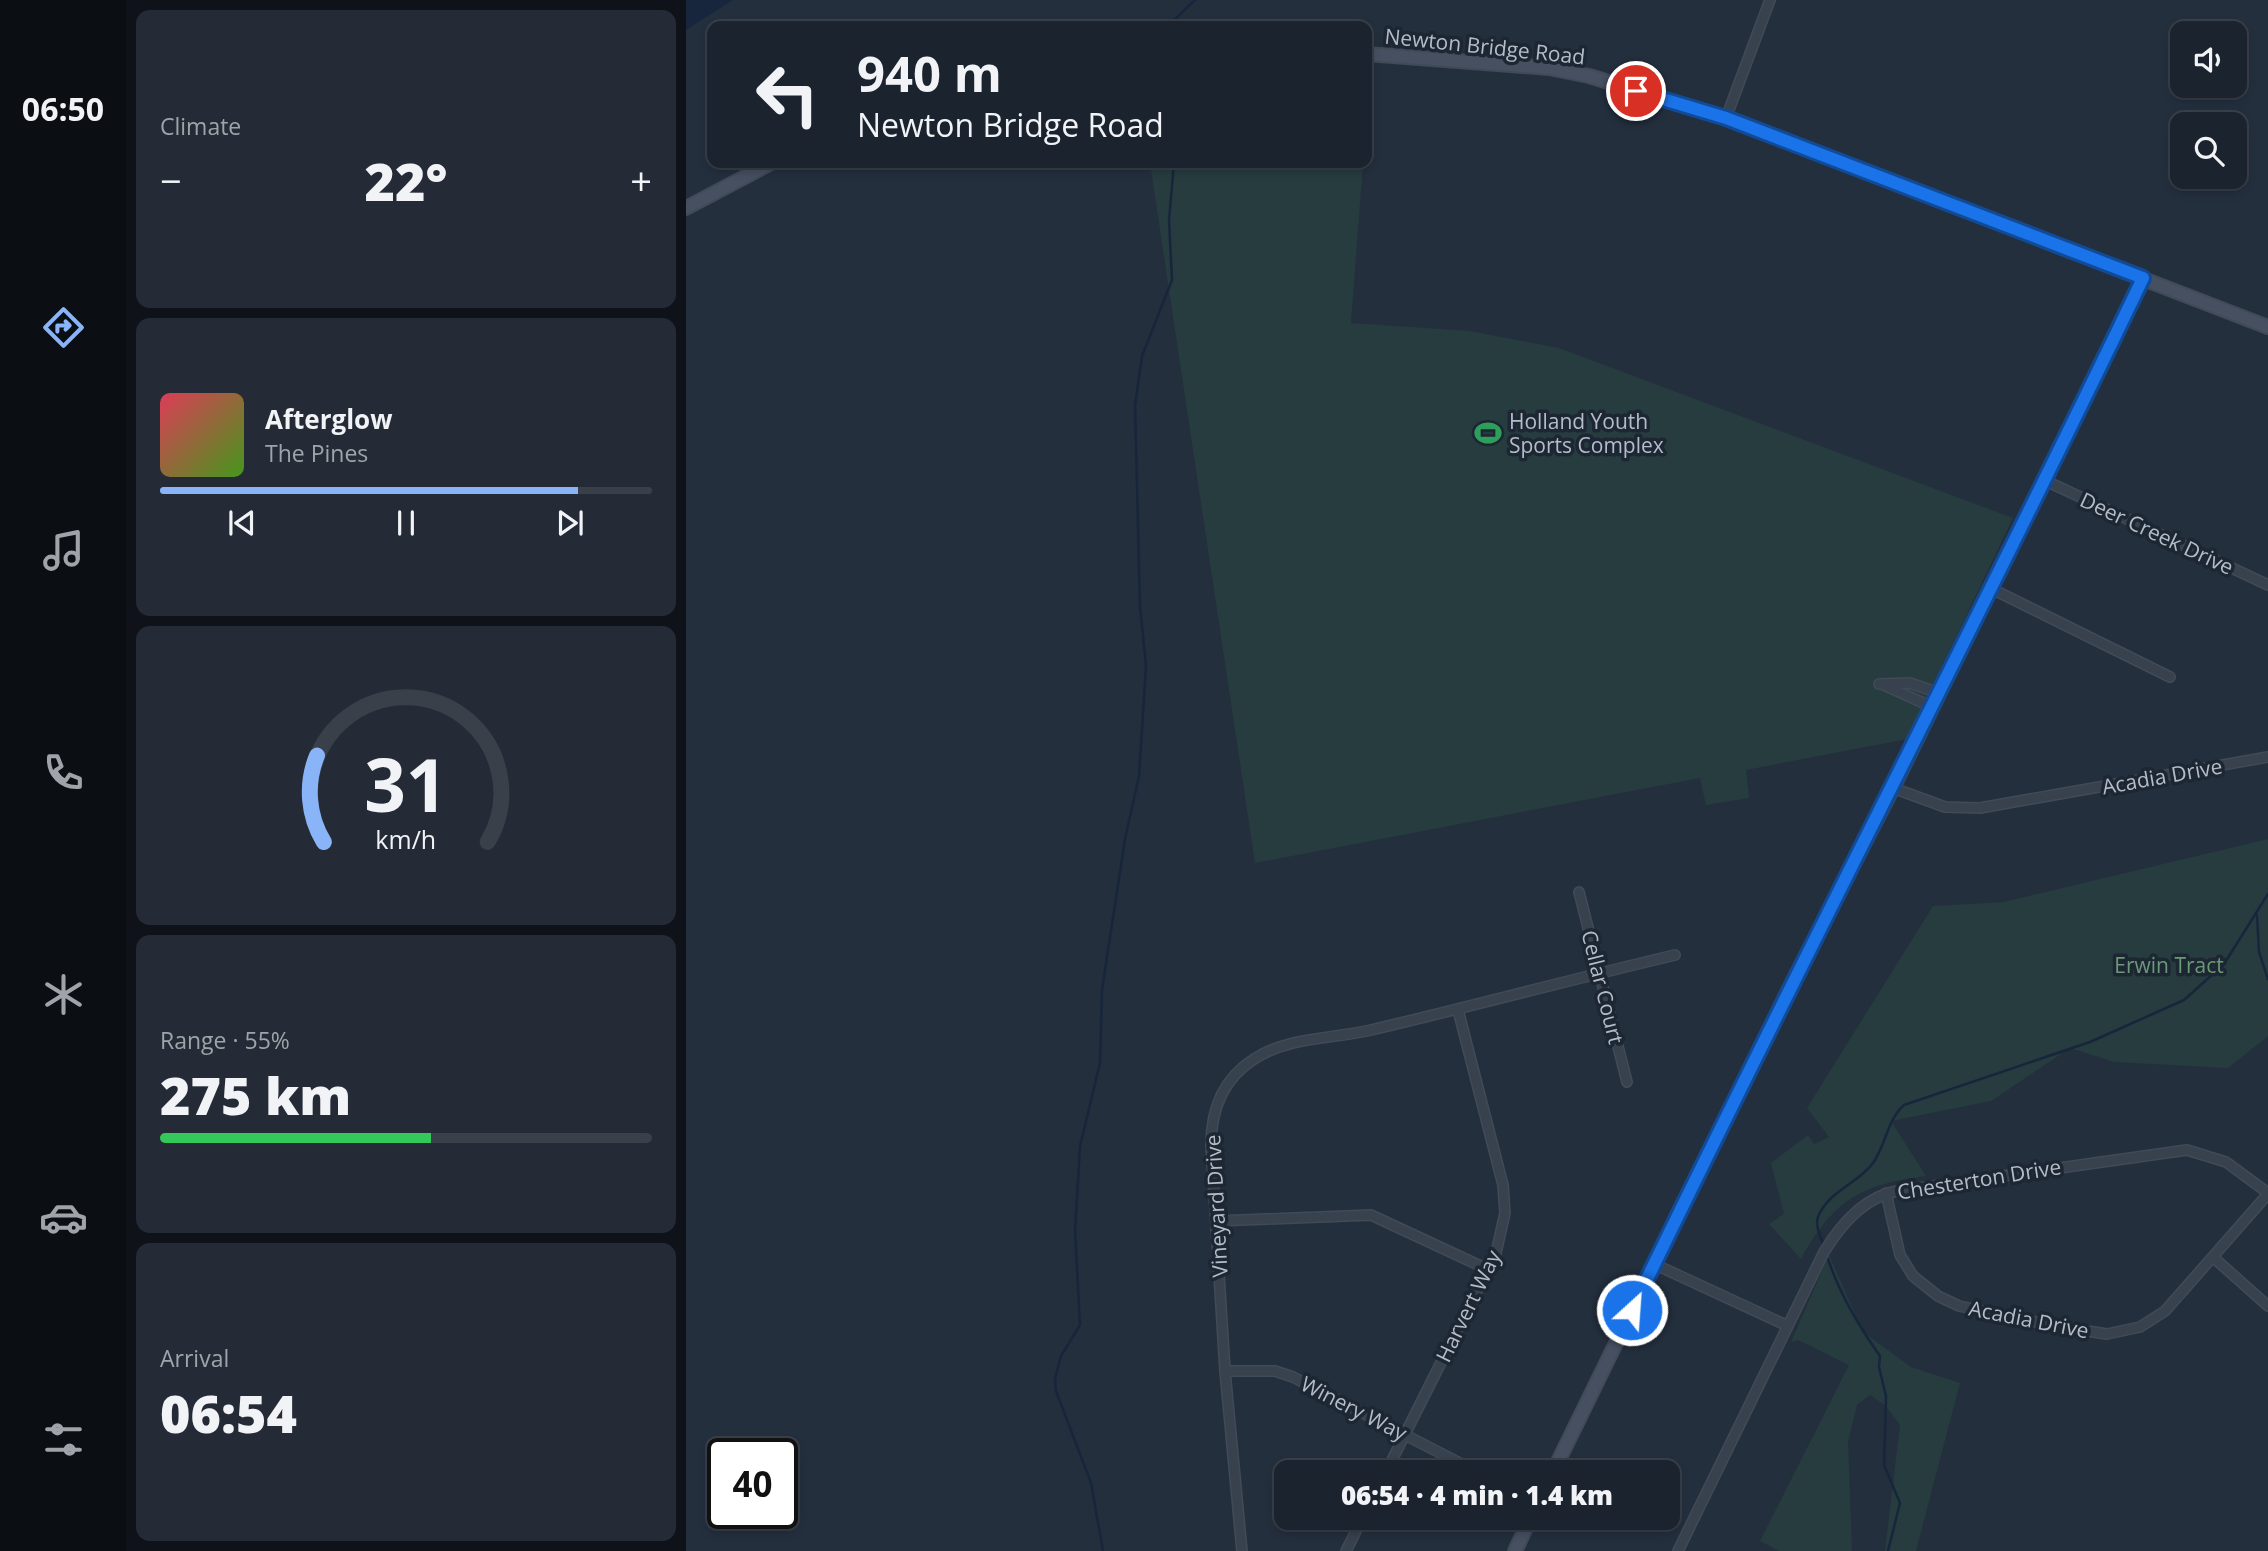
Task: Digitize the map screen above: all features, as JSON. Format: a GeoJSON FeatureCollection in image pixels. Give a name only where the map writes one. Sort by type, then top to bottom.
{"type":"FeatureCollection","features":[{"type":"Feature","properties":{"kind":"street"},"geometry":{"type":"LineString","coordinates":[[1726,118],[1770,0]]}},
{"type":"Feature","properties":{"kind":"street","name":"Newton Bridge Road"},"geometry":{"type":"LineString","coordinates":[[1372,54],[1549,68],[1589,76],[1726,118],[2268,327]]}},
{"type":"Feature","properties":{"kind":"street"},"geometry":{"type":"LineString","coordinates":[[686,208],[762,168]]}},
{"type":"Feature","properties":{"kind":"street"},"geometry":{"type":"LineString","coordinates":[[1559,1460],[1792,983],[2046,481],[2143,278]]}},
{"type":"Feature","properties":{"kind":"street","name":"Deer Creek Drive"},"geometry":{"type":"LineString","coordinates":[[2046,481],[2268,585]]}},
{"type":"Feature","properties":{"kind":"street"},"geometry":{"type":"LineString","coordinates":[[1990,588],[2170,677]]}},
{"type":"Feature","properties":{"kind":"street"},"geometry":{"type":"LineString","coordinates":[[1932,707],[1879,684],[1910,682],[1939,693]]}},
{"type":"Feature","properties":{"kind":"street","name":"Acadia Drive"},"geometry":{"type":"LineString","coordinates":[[1893,788],[1928,802],[1968,809],[2268,757]]}},
{"type":"Feature","properties":{"kind":"street","name":"Cellar Court"},"geometry":{"type":"LineString","coordinates":[[1579,892],[1627,1082]]}},
{"type":"Feature","properties":{"kind":"street","name":"Vineyard Drive"},"geometry":{"type":"LineString","coordinates":[[1241,1551],[1225,1371],[1216,1221],[1212,1120],[1220,1096],[1242,1067],[1264,1052],[1284,1045],[1338,1037],[1458,1010],[1675,955]]}},
{"type":"Feature","properties":{"kind":"street","name":"Harvert Way"},"geometry":{"type":"LineString","coordinates":[[1392,1460],[1487,1269],[1502,1233],[1505,1213],[1503,1185],[1458,1010]]}},
{"type":"Feature","properties":{"kind":"street","name":"Chesterton Drive"},"geometry":{"type":"LineString","coordinates":[[1678,1551],[1788,1326],[1839,1229],[1861,1208],[1886,1193],[2187,1150],[2226,1162],[2268,1193]]}},
{"type":"Feature","properties":{"kind":"street","name":"Acadia Drive"},"geometry":{"type":"LineString","coordinates":[[1886,1193],[1900,1255],[1913,1276],[1928,1290],[1959,1306],[2107,1334],[2140,1327],[2165,1311],[2268,1193]]}},
{"type":"Feature","properties":{"kind":"street"},"geometry":{"type":"LineString","coordinates":[[1216,1221],[1371,1214],[1487,1269]]}},
{"type":"Feature","properties":{"kind":"street"},"geometry":{"type":"LineString","coordinates":[[2214,1258],[2268,1306]]}},
{"type":"Feature","properties":{"kind":"street"},"geometry":{"type":"LineString","coordinates":[[1654,1264],[1788,1326]]}},
{"type":"Feature","properties":{"kind":"street","name":"Winery Way"},"geometry":{"type":"LineString","coordinates":[[1225,1371],[1275,1371],[1293,1377],[1455,1460]]}},
{"type":"Feature","properties":{"kind":"street"},"geometry":{"type":"LineString","coordinates":[[1346,1551],[1356,1530]]}},
{"type":"Feature","properties":{"kind":"street"},"geometry":{"type":"LineString","coordinates":[[1515,1551],[1525,1530]]}},
{"type":"Feature","properties":{"kind":"green space","name":"Holland Youth Sports Complex"},"geometry":{"type":"Polygon","coordinates":[[[1151,168],[1363,168],[1351,323],[1470,331],[1559,348],[2013,518],[1907,739],[1746,770],[1749,798],[1706,805],[1700,778],[1255,863],[1151,168]]]}},
{"type":"Feature","properties":{"kind":"green space","name":"Erwin Tract"},"geometry":{"type":"Polygon","coordinates":[[[2268,839],[2268,1036],[2228,1068],[2114,1062],[2070,1048],[1991,1101],[1891,1121],[1926,1176],[1883,1184],[1851,1199],[1825,1222],[1801,1259],[1769,1224],[1784,1214],[1771,1163],[1808,1135],[1814,1144],[1829,1137],[1807,1108],[1933,906],[2004,902],[2268,839]]]}},
{"type":"Feature","properties":{"kind":"green space"},"geometry":{"type":"Polygon","coordinates":[[[1829,1255],[1863,1332],[1911,1367],[1960,1383],[1916,1551],[1885,1551],[1900,1425],[1885,1405],[1870,1395],[1857,1405],[1848,1442],[1852,1551],[1779,1551],[1760,1541],[1849,1365],[1798,1340],[1791,1342],[1829,1255]]]}},
{"type":"Feature","properties":{"kind":"water"},"geometry":{"type":"Polygon","coordinates":[[[686,0],[733,0],[686,30],[686,0]]]}},
{"type":"Feature","properties":{"kind":"waterway"},"geometry":{"type":"LineString","coordinates":[[1173,21],[1195,0]]}},
{"type":"Feature","properties":{"kind":"waterway"},"geometry":{"type":"LineString","coordinates":[[1103,1551],[1091,1483],[1056,1391],[1055,1379],[1061,1356],[1080,1325],[1075,1231],[1080,1146],[1100,1063],[1102,990],[1125,839],[1139,776],[1146,666],[1140,606],[1135,405],[1142,356],[1172,280],[1169,220],[1174,168]]}},
{"type":"Feature","properties":{"kind":"waterway"},"geometry":{"type":"LineString","coordinates":[[1823,1243],[1817,1223],[1822,1208],[1873,1163],[1890,1125],[1904,1105],[2090,1042],[2184,1000],[2224,964],[2268,894]]}},
{"type":"Feature","properties":{"kind":"waterway"},"geometry":{"type":"LineString","coordinates":[[2257,915],[2259,952],[2268,979]]}},
{"type":"Feature","properties":{"kind":"waterway"},"geometry":{"type":"LineString","coordinates":[[1828,1259],[1850,1309],[1880,1356],[1879,1367],[1886,1396],[1884,1465],[1900,1503],[1888,1551]]}},
{"type":"Feature","properties":{"kind":"place","name":"Holland Youth Sports Complex"},"geometry":{"type":"Point","coordinates":[1488,433]}},
{"type":"Feature","properties":{"kind":"route"},"geometry":{"type":"LineString","coordinates":[[1632,1310],[1792,983],[2046,481],[2143,278],[1726,118],[1636,91]]}}]}
